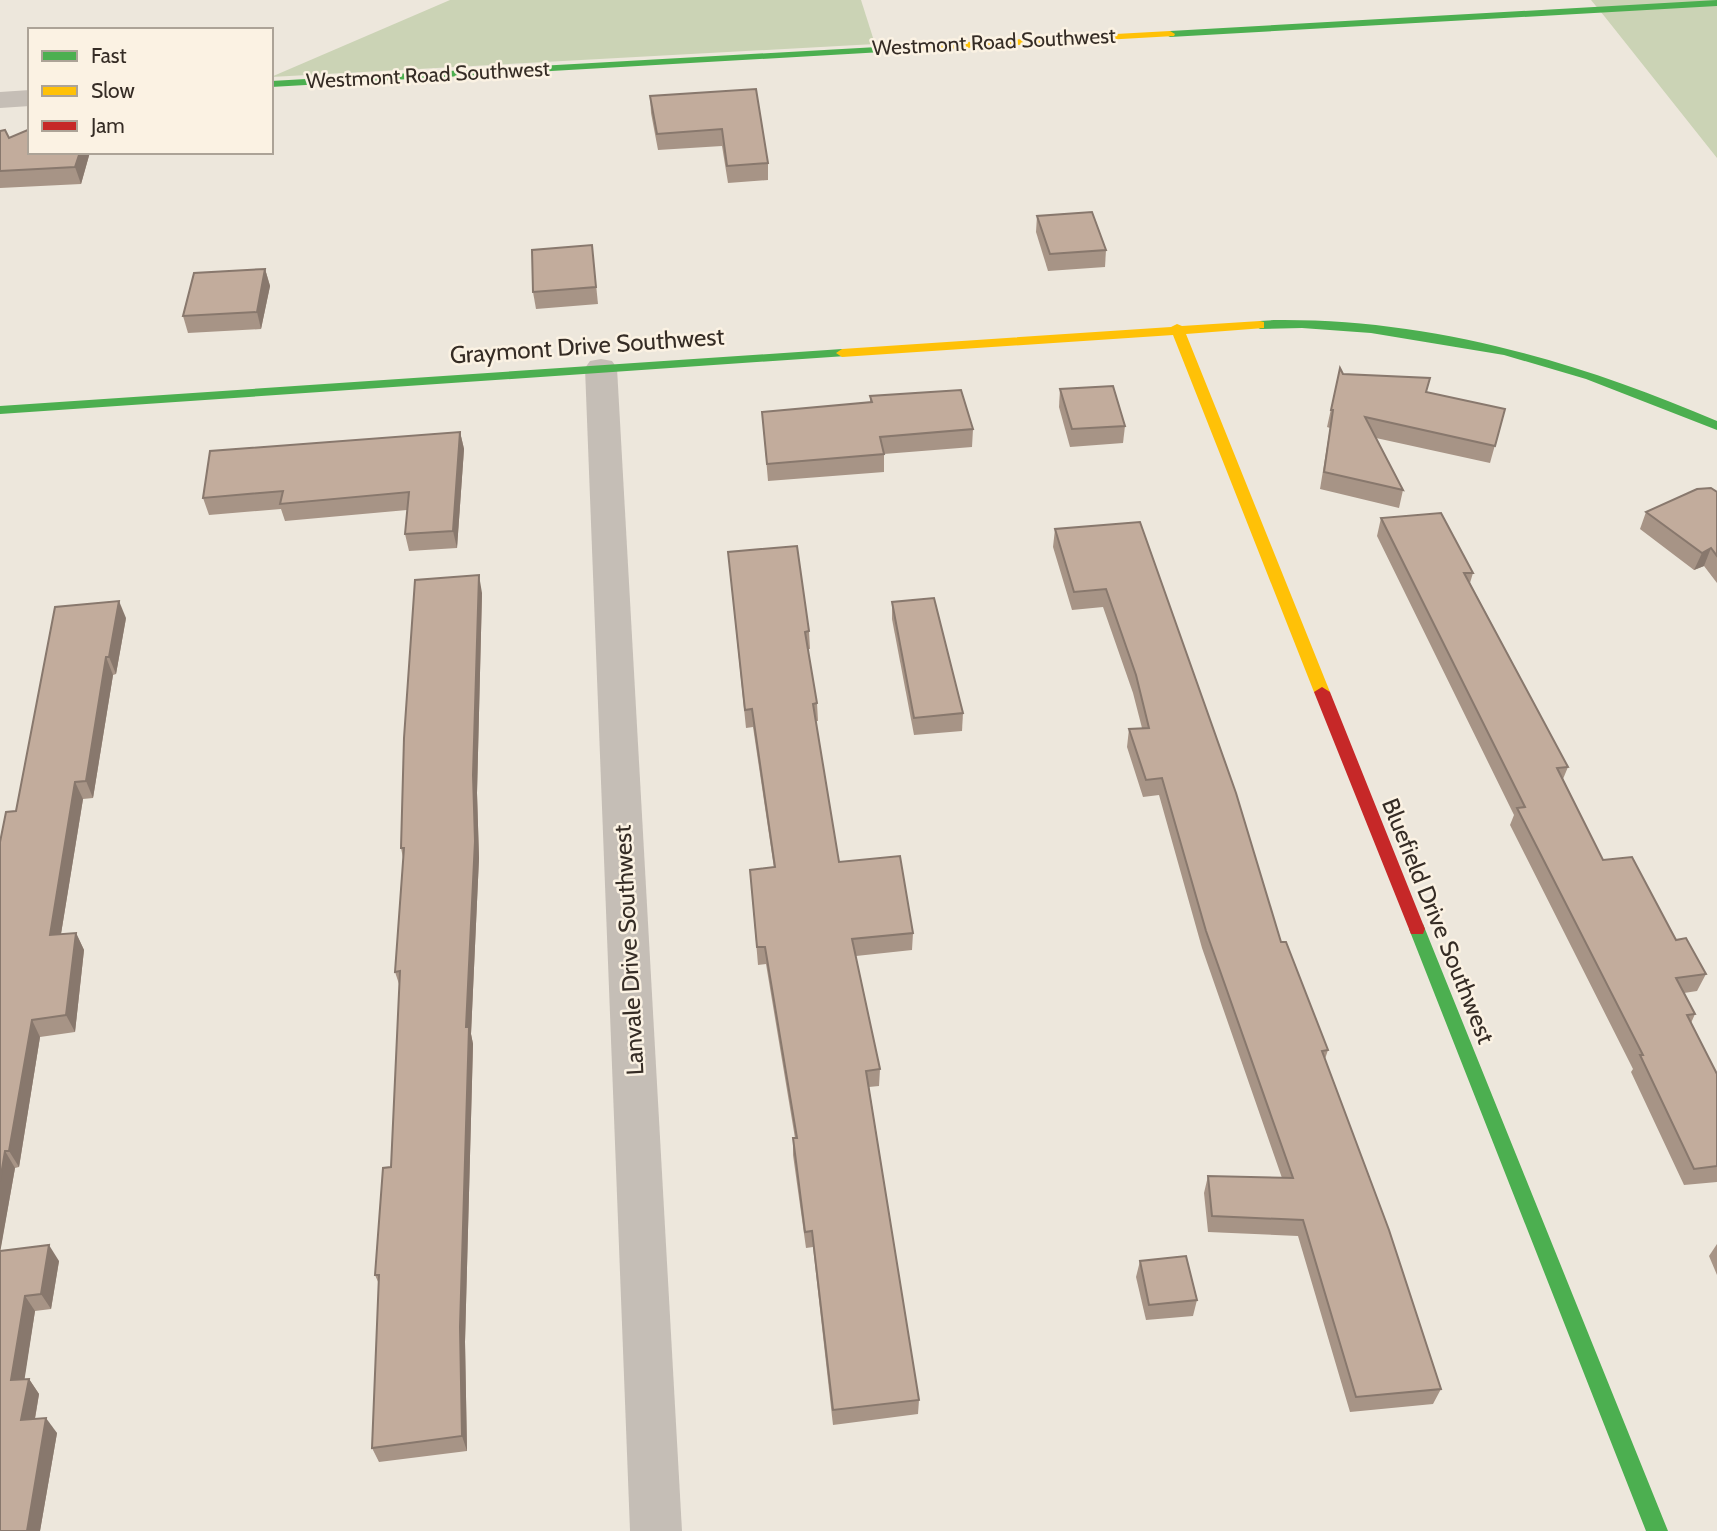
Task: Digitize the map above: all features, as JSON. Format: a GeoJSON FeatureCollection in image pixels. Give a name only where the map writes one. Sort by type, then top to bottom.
{"type":"FeatureCollection","features":[{"type":"Feature","properties":{"kind":"street","name":"Westmont Road Southwest"},"geometry":{"type":"LineString","coordinates":[[273,84],[1717,3]]}},
{"type":"Feature","properties":{"kind":"street"},"geometry":{"type":"LineString","coordinates":[[0,100],[28,98]]}},
{"type":"Feature","properties":{"kind":"street","name":"Graymont Drive Southwest"},"geometry":{"type":"LineString","coordinates":[[0,410],[1177,328],[1283,323],[1361,326],[1476,342],[1569,366],[1668,402],[1717,426]]}},
{"type":"Feature","properties":{"kind":"street","name":"Bluefield Drive Southwest"},"geometry":{"type":"LineString","coordinates":[[1177,328],[1657,1531]]}},
{"type":"Feature","properties":{"kind":"street","name":"Lanvale Drive Southwest"},"geometry":{"type":"LineString","coordinates":[[601,368],[656,1531]]}},
{"type":"Feature","properties":{"kind":"green space"},"geometry":{"type":"Polygon","coordinates":[[[450,0],[861,0],[875,44],[273,77],[450,0]]]}},
{"type":"Feature","properties":{"kind":"green space"},"geometry":{"type":"Polygon","coordinates":[[[1591,0],[1717,0],[1717,158],[1605,17],[1591,0]]]}},
{"type":"Feature","properties":{"kind":"building"},"geometry":{"type":"Polygon","coordinates":[[[756,89],[768,163],[727,166],[722,129],[657,134],[650,96],[756,89]]]}},
{"type":"Feature","properties":{"kind":"building"},"geometry":{"type":"Polygon","coordinates":[[[5,130],[9,138],[28,130],[28,154],[79,154],[75,167],[0,171],[0,131],[5,130]]]}},
{"type":"Feature","properties":{"kind":"building"},"geometry":{"type":"Polygon","coordinates":[[[1092,212],[1106,250],[1050,254],[1037,216],[1092,212]]]}},
{"type":"Feature","properties":{"kind":"building"},"geometry":{"type":"Polygon","coordinates":[[[592,245],[596,287],[533,292],[532,250],[592,245]]]}},
{"type":"Feature","properties":{"kind":"building"},"geometry":{"type":"Polygon","coordinates":[[[265,269],[257,312],[183,316],[194,273],[265,269]]]}},
{"type":"Feature","properties":{"kind":"building"},"geometry":{"type":"Polygon","coordinates":[[[1340,368],[1343,374],[1430,378],[1426,392],[1505,409],[1495,446],[1365,417],[1403,490],[1324,472],[1331,410],[1340,368]]]}},
{"type":"Feature","properties":{"kind":"building"},"geometry":{"type":"Polygon","coordinates":[[[1113,386],[1125,426],[1072,429],[1060,389],[1113,386]]]}},
{"type":"Feature","properties":{"kind":"building"},"geometry":{"type":"Polygon","coordinates":[[[961,390],[973,429],[880,437],[884,454],[767,464],[762,412],[872,402],[870,396],[961,390]]]}},
{"type":"Feature","properties":{"kind":"building"},"geometry":{"type":"Polygon","coordinates":[[[460,432],[453,531],[405,534],[409,492],[280,504],[283,491],[203,498],[210,451],[460,432]]]}},
{"type":"Feature","properties":{"kind":"building"},"geometry":{"type":"Polygon","coordinates":[[[1711,488],[1717,492],[1717,556],[1711,548],[1702,553],[1646,512],[1697,489],[1711,488]]]}},
{"type":"Feature","properties":{"kind":"building"},"geometry":{"type":"Polygon","coordinates":[[[1441,513],[1473,573],[1464,573],[1568,767],[1557,768],[1603,860],[1632,857],[1676,940],[1686,938],[1706,974],[1676,978],[1695,1014],[1687,1015],[1717,1074],[1717,1166],[1694,1169],[1640,1055],[1643,1055],[1517,808],[1525,807],[1381,518],[1441,513]]]}},
{"type":"Feature","properties":{"kind":"building"},"geometry":{"type":"Polygon","coordinates":[[[1140,522],[1236,793],[1281,942],[1286,942],[1328,1050],[1322,1051],[1389,1230],[1441,1389],[1356,1397],[1303,1220],[1212,1216],[1208,1176],[1293,1178],[1206,931],[1162,778],[1146,780],[1129,729],[1149,728],[1136,675],[1106,589],[1074,592],[1055,529],[1140,522]]]}},
{"type":"Feature","properties":{"kind":"building"},"geometry":{"type":"Polygon","coordinates":[[[797,546],[809,631],[805,632],[817,703],[813,704],[839,862],[900,856],[913,933],[852,939],[880,1069],[866,1071],[919,1400],[833,1410],[812,1231],[805,1232],[793,1138],[797,1138],[765,947],[757,947],[750,870],[775,867],[752,709],[745,710],[728,552],[797,546]]]}},
{"type":"Feature","properties":{"kind":"building"},"geometry":{"type":"Polygon","coordinates":[[[479,575],[473,775],[475,841],[466,1027],[469,1027],[460,1327],[462,1436],[372,1448],[379,1275],[375,1275],[383,1168],[391,1167],[400,971],[395,972],[404,848],[401,848],[404,738],[415,580],[479,575]]]}},
{"type":"Feature","properties":{"kind":"building"},"geometry":{"type":"Polygon","coordinates":[[[934,598],[963,713],[914,718],[892,602],[934,598]]]}},
{"type":"Feature","properties":{"kind":"building"},"geometry":{"type":"Polygon","coordinates":[[[119,601],[109,657],[106,657],[86,781],[75,782],[50,935],[76,933],[66,1015],[32,1020],[9,1151],[5,1151],[0,1181],[0,842],[6,812],[16,811],[55,607],[119,601]]]}},
{"type":"Feature","properties":{"kind":"building"},"geometry":{"type":"Polygon","coordinates":[[[49,1245],[41,1294],[25,1296],[11,1380],[29,1379],[21,1420],[46,1418],[27,1531],[0,1531],[0,1251],[49,1245]]]}},
{"type":"Feature","properties":{"kind":"building"},"geometry":{"type":"Polygon","coordinates":[[[1186,1256],[1197,1300],[1149,1305],[1140,1261],[1186,1256]]]}},
{"type":"Feature","properties":{"kind":"traffic: fast"},"geometry":{"type":"LineString","coordinates":[[1170,34],[1717,3]]}},
{"type":"Feature","properties":{"kind":"traffic: fast"},"geometry":{"type":"LineString","coordinates":[[273,84],[913,48]]}},
{"type":"Feature","properties":{"kind":"traffic: fast"},"geometry":{"type":"LineString","coordinates":[[1260,325],[1302,324],[1371,329],[1461,342],[1591,376],[1717,426]]}},
{"type":"Feature","properties":{"kind":"traffic: fast"},"geometry":{"type":"LineString","coordinates":[[0,410],[842,353]]}},
{"type":"Feature","properties":{"kind":"traffic: fast"},"geometry":{"type":"LineString","coordinates":[[1417,929],[1657,1531]]}},
{"type":"Feature","properties":{"kind":"traffic: slow"},"geometry":{"type":"LineString","coordinates":[[913,48],[1170,34]]}},
{"type":"Feature","properties":{"kind":"traffic: slow"},"geometry":{"type":"LineString","coordinates":[[842,353],[1260,325]]}},
{"type":"Feature","properties":{"kind":"traffic: slow"},"geometry":{"type":"LineString","coordinates":[[1177,328],[1322,692]]}},
{"type":"Feature","properties":{"kind":"traffic: jam"},"geometry":{"type":"LineString","coordinates":[[1322,692],[1417,929]]}}]}
